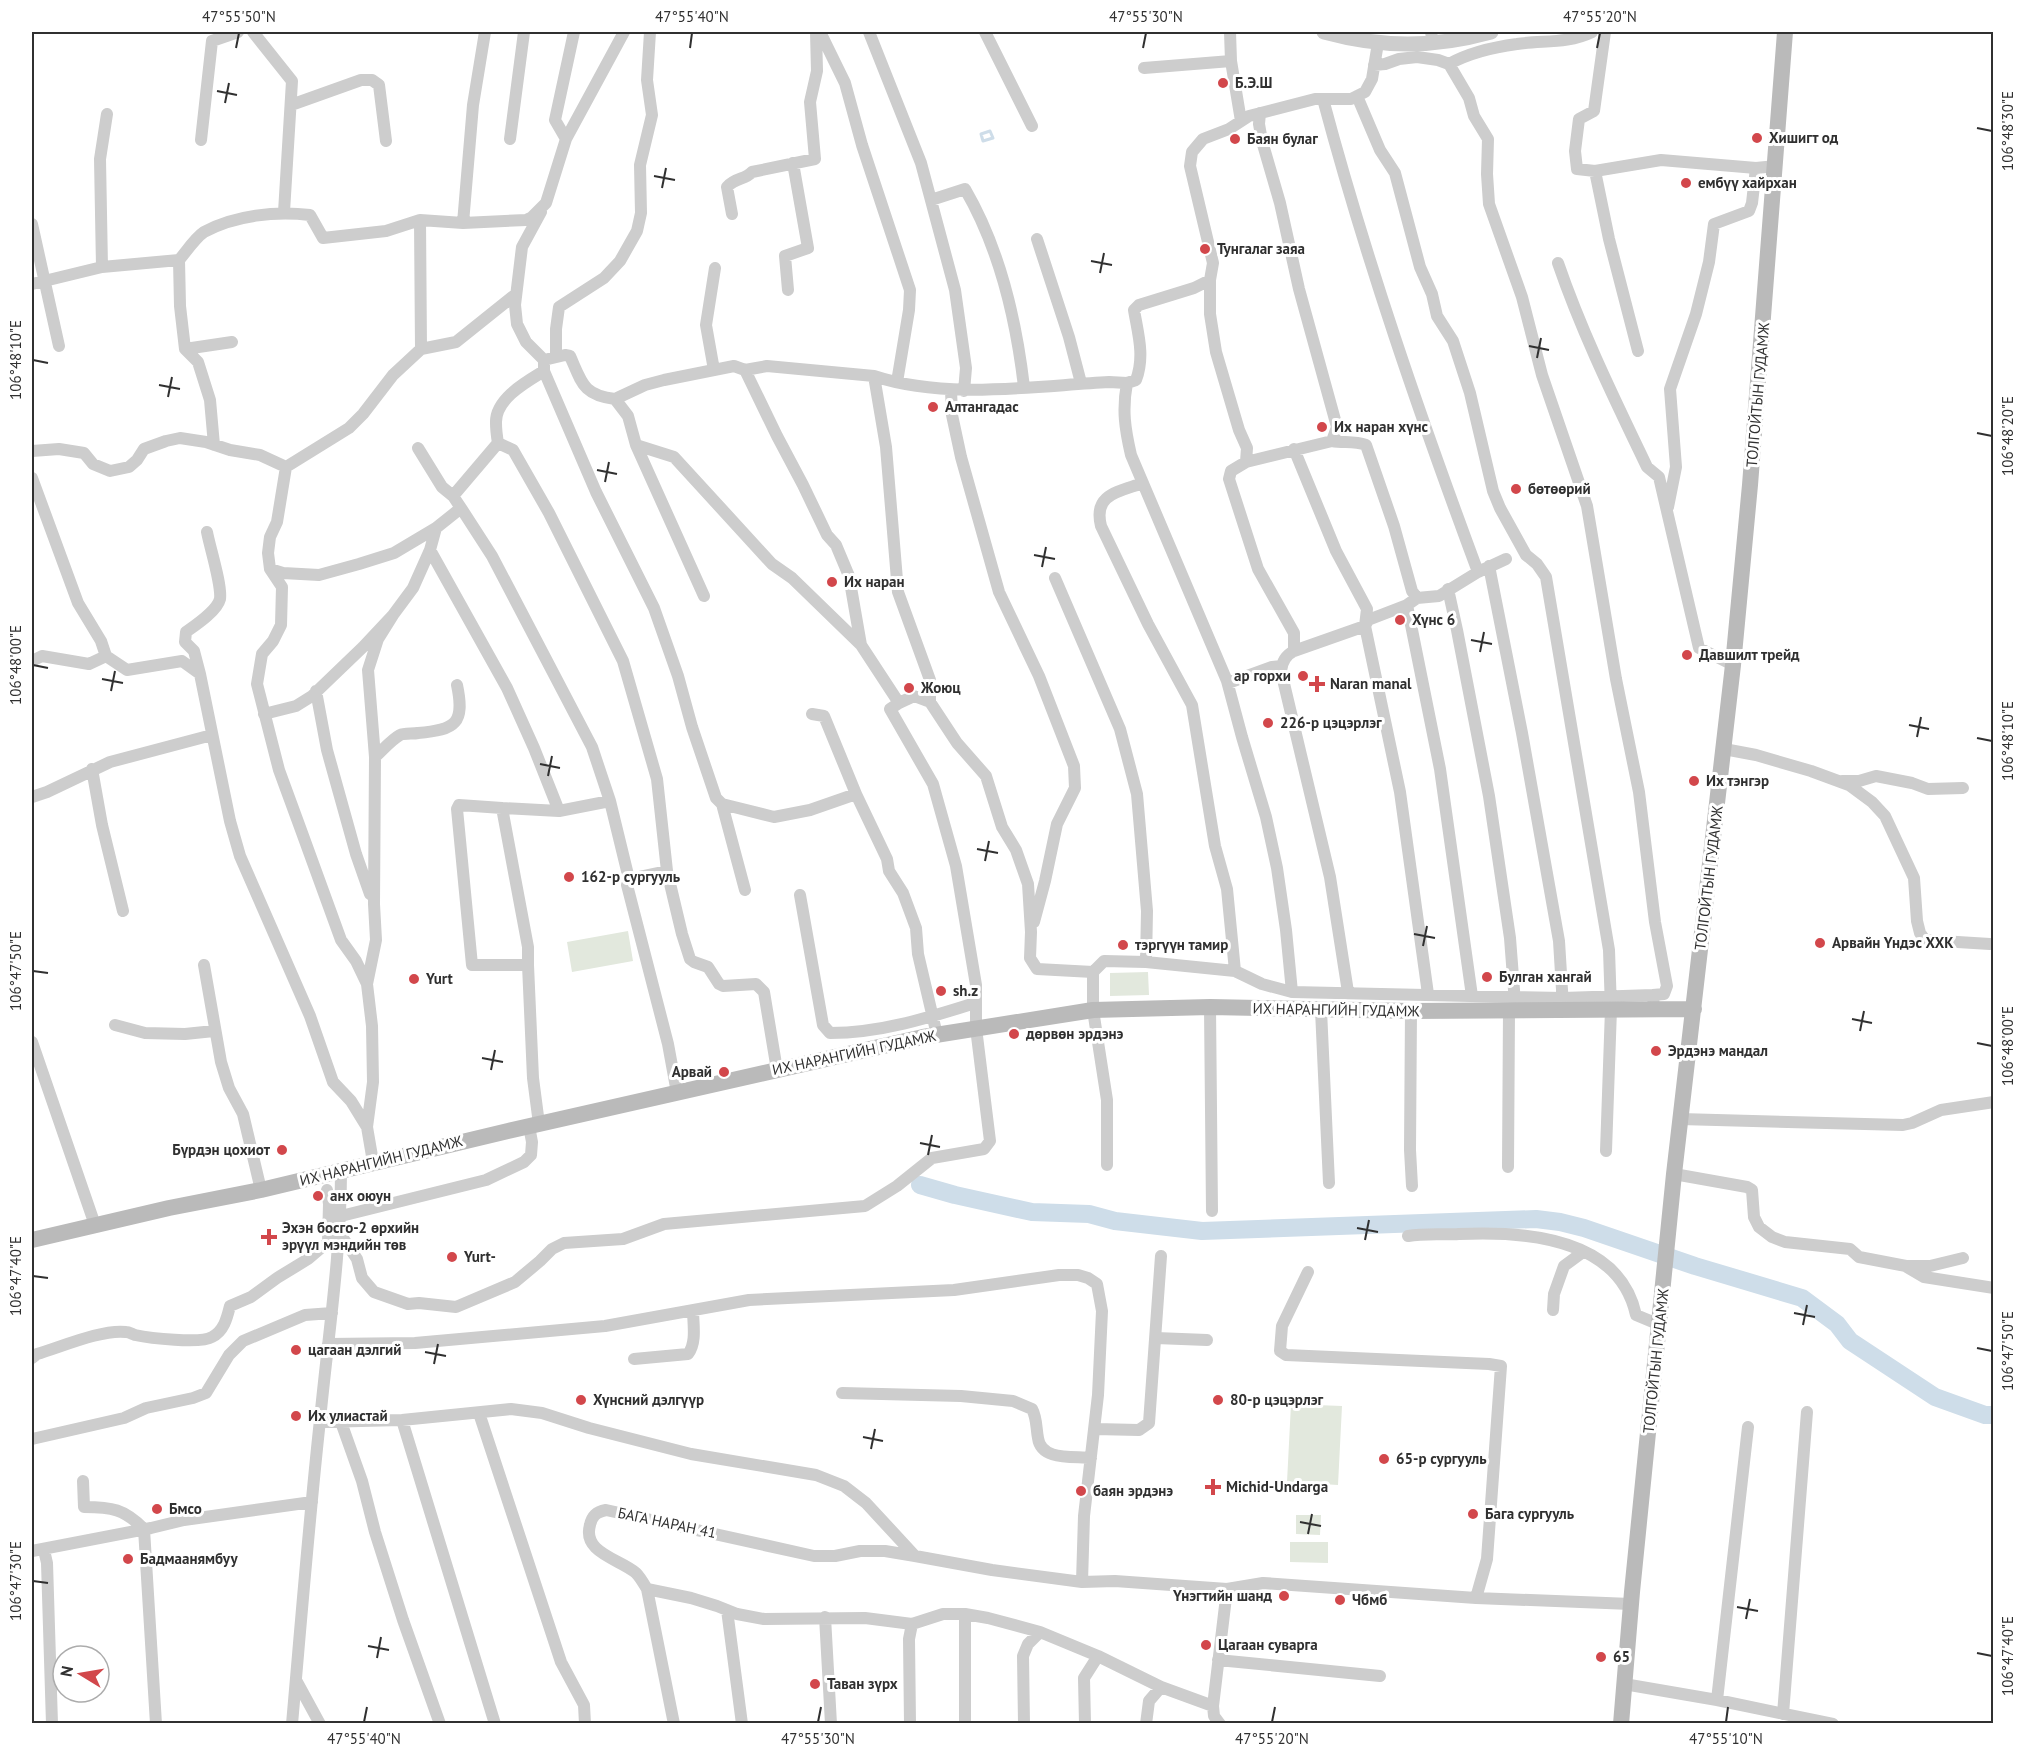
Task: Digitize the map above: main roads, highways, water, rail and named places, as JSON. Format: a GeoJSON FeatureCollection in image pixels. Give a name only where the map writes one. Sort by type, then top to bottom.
{"type":"FeatureCollection","features":[{"type":"Feature","properties":{"kind":"main road","name":"ТОЛГОЙТЫН ГУДАМЖ"},"geometry":{"type":"LineString","coordinates":[[1621,1724],[1668,1229],[1733,665],[1751,477],[1785,32]]}},
{"type":"Feature","properties":{"kind":"main road","name":"ИХ НАРАНГИЙН ГУДАМЖ"},"geometry":{"type":"LineString","coordinates":[[32,1240],[261,1190],[373,1162],[777,1070],[887,1037],[937,1035],[1093,1010],[1210,1007],[1411,1011],[1653,1002],[1694,1009]]}},
{"type":"Feature","properties":{"kind":"waterway"},"geometry":{"type":"LineString","coordinates":[[990,131],[993,138],[983,141],[981,134],[990,131]]}},
{"type":"Feature","properties":{"kind":"waterway"},"geometry":{"type":"LineString","coordinates":[[920,1185],[1032,1212],[1089,1214],[1115,1221],[1202,1231],[1536,1219],[1560,1222],[1802,1298],[1837,1324],[1850,1341],[1935,1397],[1985,1415],[1994,1415]]}},
{"type":"Feature","properties":{"kind":"place","name":"Б.Э.Ш"},"geometry":{"type":"Point","coordinates":[1223,83]}},
{"type":"Feature","properties":{"kind":"place","name":"Хишигт од"},"geometry":{"type":"Point","coordinates":[1757,138]}},
{"type":"Feature","properties":{"kind":"place","name":"Баян булаг"},"geometry":{"type":"Point","coordinates":[1235,139]}},
{"type":"Feature","properties":{"kind":"place","name":"ембүү хайрхан"},"geometry":{"type":"Point","coordinates":[1686,183]}},
{"type":"Feature","properties":{"kind":"place","name":"Тунгалаг заяа"},"geometry":{"type":"Point","coordinates":[1205,249]}},
{"type":"Feature","properties":{"kind":"place","name":"Алтангадас"},"geometry":{"type":"Point","coordinates":[933,407]}},
{"type":"Feature","properties":{"kind":"place","name":"Их наран хүнс"},"geometry":{"type":"Point","coordinates":[1322,427]}},
{"type":"Feature","properties":{"kind":"place","name":"бөтөөрий"},"geometry":{"type":"Point","coordinates":[1516,489]}},
{"type":"Feature","properties":{"kind":"place","name":"Их наран"},"geometry":{"type":"Point","coordinates":[832,582]}},
{"type":"Feature","properties":{"kind":"place","name":"Хүнс 6"},"geometry":{"type":"Point","coordinates":[1400,620]}},
{"type":"Feature","properties":{"kind":"place","name":"Давшилт трейд"},"geometry":{"type":"Point","coordinates":[1687,655]}},
{"type":"Feature","properties":{"kind":"place","name":"ар горхи"},"geometry":{"type":"Point","coordinates":[1303,676]}},
{"type":"Feature","properties":{"kind":"place","name":"Naran manal"},"geometry":{"type":"Point","coordinates":[1317,684]}},
{"type":"Feature","properties":{"kind":"place","name":"Жоюц"},"geometry":{"type":"Point","coordinates":[909,688]}},
{"type":"Feature","properties":{"kind":"place","name":"226-р цэцэрлэг"},"geometry":{"type":"Point","coordinates":[1268,723]}},
{"type":"Feature","properties":{"kind":"place","name":"Их тэнгэр"},"geometry":{"type":"Point","coordinates":[1694,781]}},
{"type":"Feature","properties":{"kind":"place","name":"162-р сургууль"},"geometry":{"type":"Point","coordinates":[569,877]}},
{"type":"Feature","properties":{"kind":"place","name":"Арвайн Үндэс ХХК"},"geometry":{"type":"Point","coordinates":[1820,943]}},
{"type":"Feature","properties":{"kind":"place","name":"тэргүүн тамир"},"geometry":{"type":"Point","coordinates":[1123,945]}},
{"type":"Feature","properties":{"kind":"place","name":"Булган хангай"},"geometry":{"type":"Point","coordinates":[1487,977]}},
{"type":"Feature","properties":{"kind":"place","name":"Yurt"},"geometry":{"type":"Point","coordinates":[414,979]}},
{"type":"Feature","properties":{"kind":"place","name":"sh.z"},"geometry":{"type":"Point","coordinates":[941,991]}},
{"type":"Feature","properties":{"kind":"place","name":"дөрвөн эрдэнэ"},"geometry":{"type":"Point","coordinates":[1014,1034]}},
{"type":"Feature","properties":{"kind":"place","name":"Эрдэнэ мандал"},"geometry":{"type":"Point","coordinates":[1656,1051]}},
{"type":"Feature","properties":{"kind":"place","name":"Арвай"},"geometry":{"type":"Point","coordinates":[724,1072]}},
{"type":"Feature","properties":{"kind":"place","name":"Бүрдэн цохиот"},"geometry":{"type":"Point","coordinates":[282,1150]}},
{"type":"Feature","properties":{"kind":"place","name":"анх оюун"},"geometry":{"type":"Point","coordinates":[318,1196]}},
{"type":"Feature","properties":{"kind":"place","name":"Эхэн босго-2 өрхийн эрүүл мэндийн төв"},"geometry":{"type":"Point","coordinates":[269,1237]}},
{"type":"Feature","properties":{"kind":"place","name":"Yurt-"},"geometry":{"type":"Point","coordinates":[452,1257]}},
{"type":"Feature","properties":{"kind":"place","name":"цагаан дэлгий"},"geometry":{"type":"Point","coordinates":[296,1350]}},
{"type":"Feature","properties":{"kind":"place","name":"Хүнсний дэлгүүр"},"geometry":{"type":"Point","coordinates":[581,1400]}},
{"type":"Feature","properties":{"kind":"place","name":"80-р цэцэрлэг"},"geometry":{"type":"Point","coordinates":[1218,1400]}},
{"type":"Feature","properties":{"kind":"place","name":"Их улиастай"},"geometry":{"type":"Point","coordinates":[296,1416]}},
{"type":"Feature","properties":{"kind":"place","name":"65-р сургууль"},"geometry":{"type":"Point","coordinates":[1384,1459]}},
{"type":"Feature","properties":{"kind":"place","name":"Michid-Undarga"},"geometry":{"type":"Point","coordinates":[1213,1487]}},
{"type":"Feature","properties":{"kind":"place","name":"баян эрдэнэ"},"geometry":{"type":"Point","coordinates":[1081,1491]}},
{"type":"Feature","properties":{"kind":"place","name":"Бмсо"},"geometry":{"type":"Point","coordinates":[157,1509]}},
{"type":"Feature","properties":{"kind":"place","name":"Бага сургууль"},"geometry":{"type":"Point","coordinates":[1473,1514]}},
{"type":"Feature","properties":{"kind":"place","name":"Бадмаанямбуу"},"geometry":{"type":"Point","coordinates":[128,1559]}},
{"type":"Feature","properties":{"kind":"place","name":"Үнэгтийн шанд"},"geometry":{"type":"Point","coordinates":[1284,1596]}},
{"type":"Feature","properties":{"kind":"place","name":"Чбмб"},"geometry":{"type":"Point","coordinates":[1340,1600]}},
{"type":"Feature","properties":{"kind":"place","name":"Цагаан суварга"},"geometry":{"type":"Point","coordinates":[1206,1645]}},
{"type":"Feature","properties":{"kind":"place","name":"65"},"geometry":{"type":"Point","coordinates":[1601,1657]}},
{"type":"Feature","properties":{"kind":"place","name":"Таван зүрх"},"geometry":{"type":"Point","coordinates":[815,1684]}}]}
